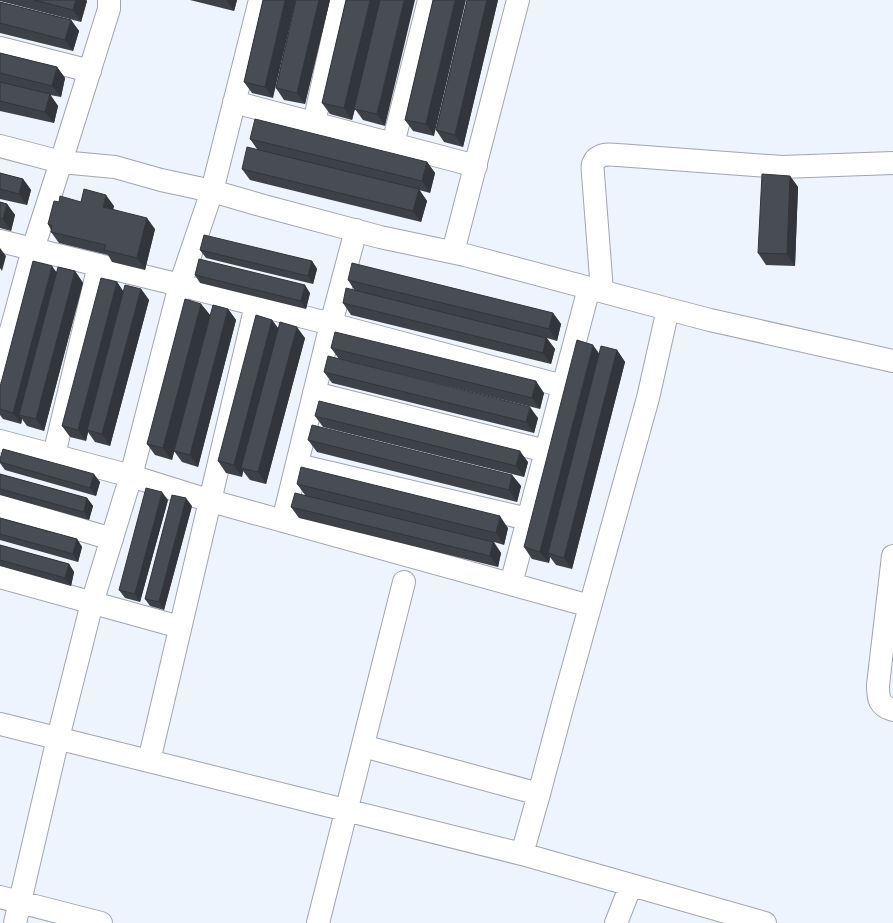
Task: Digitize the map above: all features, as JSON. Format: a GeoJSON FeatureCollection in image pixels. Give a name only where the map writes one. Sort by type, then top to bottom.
{"type":"FeatureCollection","features":[{"type":"Feature","properties":{"kind":"street"},"geometry":{"type":"LineString","coordinates":[[0,370],[7,317],[33,249],[61,162],[109,9],[109,0]]}},
{"type":"Feature","properties":{"kind":"street"},"geometry":{"type":"LineString","coordinates":[[101,923],[12,908],[58,738],[92,603],[131,476],[180,285],[212,192],[260,0]]}},
{"type":"Feature","properties":{"kind":"street"},"geometry":{"type":"LineString","coordinates":[[314,123],[341,0]]}},
{"type":"Feature","properties":{"kind":"street"},"geometry":{"type":"LineString","coordinates":[[393,144],[428,0]]}},
{"type":"Feature","properties":{"kind":"street"},"geometry":{"type":"LineString","coordinates":[[453,252],[518,0]]}},
{"type":"Feature","properties":{"kind":"street"},"geometry":{"type":"LineString","coordinates":[[0,48],[90,71]]}},
{"type":"Feature","properties":{"kind":"street"},"geometry":{"type":"LineString","coordinates":[[234,102],[476,166]]}},
{"type":"Feature","properties":{"kind":"street"},"geometry":{"type":"LineString","coordinates":[[0,146],[61,162],[115,167],[380,237],[453,252],[710,320],[893,361]]}},
{"type":"Feature","properties":{"kind":"street"},"geometry":{"type":"LineString","coordinates":[[511,584],[563,386],[595,289],[593,164],[598,157],[605,154],[782,167],[893,163]]}},
{"type":"Feature","properties":{"kind":"street"},"geometry":{"type":"LineString","coordinates":[[283,521],[331,324],[356,230]]}},
{"type":"Feature","properties":{"kind":"street"},"geometry":{"type":"LineString","coordinates":[[0,241],[180,285],[563,386]]}},
{"type":"Feature","properties":{"kind":"street"},"geometry":{"type":"LineString","coordinates":[[54,456],[99,265]]}},
{"type":"Feature","properties":{"kind":"street"},"geometry":{"type":"LineString","coordinates":[[149,761],[256,305]]}},
{"type":"Feature","properties":{"kind":"street"},"geometry":{"type":"LineString","coordinates":[[522,854],[648,398],[668,309]]}},
{"type":"Feature","properties":{"kind":"street"},"geometry":{"type":"LineString","coordinates":[[314,393],[546,451]]}},
{"type":"Feature","properties":{"kind":"street"},"geometry":{"type":"LineString","coordinates":[[0,442],[131,476],[211,501],[590,606]]}},
{"type":"Feature","properties":{"kind":"street"},"geometry":{"type":"LineString","coordinates":[[297,465],[528,519]]}},
{"type":"Feature","properties":{"kind":"street"},"geometry":{"type":"LineString","coordinates":[[0,506],[112,539]]}},
{"type":"Feature","properties":{"kind":"street"},"geometry":{"type":"LineString","coordinates":[[893,556],[878,685],[878,697],[882,705],[893,710]]}},
{"type":"Feature","properties":{"kind":"street"},"geometry":{"type":"LineString","coordinates":[[0,577],[180,627]]}},
{"type":"Feature","properties":{"kind":"street"},"geometry":{"type":"LineString","coordinates":[[318,923],[404,582]]}},
{"type":"Feature","properties":{"kind":"street"},"geometry":{"type":"LineString","coordinates":[[0,724],[522,854],[765,923]]}},
{"type":"Feature","properties":{"kind":"street"},"geometry":{"type":"LineString","coordinates":[[363,746],[539,794]]}},
{"type":"Feature","properties":{"kind":"street"},"geometry":{"type":"LineString","coordinates":[[616,923],[631,886]]}},
{"type":"Feature","properties":{"kind":"building"},"geometry":{"type":"Polygon","coordinates":[[[34,0],[76,0],[73,10],[34,0]]]}},
{"type":"Feature","properties":{"kind":"building"},"geometry":{"type":"Polygon","coordinates":[[[263,0],[285,0],[265,87],[244,82],[263,0]]]}},
{"type":"Feature","properties":{"kind":"building"},"geometry":{"type":"Polygon","coordinates":[[[296,0],[319,0],[297,93],[276,88],[296,0]]]}},
{"type":"Feature","properties":{"kind":"building"},"geometry":{"type":"Polygon","coordinates":[[[346,0],[370,0],[344,108],[322,103],[346,0]]]}},
{"type":"Feature","properties":{"kind":"building"},"geometry":{"type":"Polygon","coordinates":[[[380,0],[404,0],[377,114],[354,109],[380,0]]]}},
{"type":"Feature","properties":{"kind":"building"},"geometry":{"type":"Polygon","coordinates":[[[433,0],[455,0],[426,124],[405,120],[433,0]]]}},
{"type":"Feature","properties":{"kind":"building"},"geometry":{"type":"Polygon","coordinates":[[[467,0],[487,0],[455,135],[436,130],[467,0]]]}},
{"type":"Feature","properties":{"kind":"building"},"geometry":{"type":"Polygon","coordinates":[[[0,2],[71,20],[65,40],[0,23],[0,2]]]}},
{"type":"Feature","properties":{"kind":"building"},"geometry":{"type":"Polygon","coordinates":[[[0,53],[57,67],[52,86],[0,73],[0,53]]]}},
{"type":"Feature","properties":{"kind":"building"},"geometry":{"type":"Polygon","coordinates":[[[0,82],[50,94],[45,112],[0,101],[0,82]]]}},
{"type":"Feature","properties":{"kind":"building"},"geometry":{"type":"Polygon","coordinates":[[[255,119],[427,162],[422,181],[250,139],[255,119]]]}},
{"type":"Feature","properties":{"kind":"building"},"geometry":{"type":"Polygon","coordinates":[[[247,147],[419,189],[413,211],[242,169],[247,147]]]}},
{"type":"Feature","properties":{"kind":"building"},"geometry":{"type":"Polygon","coordinates":[[[0,173],[23,179],[19,194],[0,189],[0,173]]]}},
{"type":"Feature","properties":{"kind":"building"},"geometry":{"type":"Polygon","coordinates":[[[762,174],[790,176],[787,254],[758,253],[762,174]]]}},
{"type":"Feature","properties":{"kind":"building"},"geometry":{"type":"Polygon","coordinates":[[[84,189],[106,195],[103,207],[147,218],[137,258],[104,250],[106,245],[51,232],[52,226],[48,224],[54,201],[59,202],[60,196],[81,202],[84,189]]]}},
{"type":"Feature","properties":{"kind":"building"},"geometry":{"type":"Polygon","coordinates":[[[0,202],[7,204],[3,219],[0,218],[0,202]]]}},
{"type":"Feature","properties":{"kind":"building"},"geometry":{"type":"Polygon","coordinates":[[[204,235],[312,261],[308,276],[200,250],[204,235]]]}},
{"type":"Feature","properties":{"kind":"building"},"geometry":{"type":"Polygon","coordinates":[[[199,259],[305,285],[301,301],[195,275],[199,259]]]}},
{"type":"Feature","properties":{"kind":"building"},"geometry":{"type":"Polygon","coordinates":[[[33,261],[52,266],[13,413],[0,409],[0,387],[33,261]]]}},
{"type":"Feature","properties":{"kind":"building"},"geometry":{"type":"Polygon","coordinates":[[[352,263],[553,313],[549,329],[348,280],[352,263]]]}},
{"type":"Feature","properties":{"kind":"building"},"geometry":{"type":"Polygon","coordinates":[[[58,267],[75,271],[36,419],[19,415],[58,267]]]}},
{"type":"Feature","properties":{"kind":"building"},"geometry":{"type":"Polygon","coordinates":[[[101,278],[117,282],[78,430],[62,426],[101,278]]]}},
{"type":"Feature","properties":{"kind":"building"},"geometry":{"type":"Polygon","coordinates":[[[125,285],[141,289],[102,434],[87,430],[125,285]]]}},
{"type":"Feature","properties":{"kind":"building"},"geometry":{"type":"Polygon","coordinates":[[[346,288],[546,338],[543,353],[343,303],[346,288]]]}},
{"type":"Feature","properties":{"kind":"building"},"geometry":{"type":"Polygon","coordinates":[[[185,299],[201,304],[163,448],[147,444],[185,299]]]}},
{"type":"Feature","properties":{"kind":"building"},"geometry":{"type":"Polygon","coordinates":[[[213,305],[228,309],[190,455],[174,451],[213,305]]]}},
{"type":"Feature","properties":{"kind":"building"},"geometry":{"type":"Polygon","coordinates":[[[256,315],[272,320],[234,465],[218,461],[256,315]]]}},
{"type":"Feature","properties":{"kind":"building"},"geometry":{"type":"Polygon","coordinates":[[[280,322],[297,327],[258,472],[241,468],[280,322]]]}},
{"type":"Feature","properties":{"kind":"building"},"geometry":{"type":"Polygon","coordinates":[[[335,332],[536,381],[532,398],[331,348],[335,332]]]}},
{"type":"Feature","properties":{"kind":"building"},"geometry":{"type":"Polygon","coordinates":[[[577,340],[593,345],[540,552],[524,547],[577,340]]]}},
{"type":"Feature","properties":{"kind":"building"},"geometry":{"type":"Polygon","coordinates":[[[601,346],[617,350],[564,558],[548,553],[601,346]]]}},
{"type":"Feature","properties":{"kind":"building"},"geometry":{"type":"Polygon","coordinates":[[[328,356],[530,407],[526,422],[324,372],[328,356]]]}},
{"type":"Feature","properties":{"kind":"building"},"geometry":{"type":"Polygon","coordinates":[[[319,401],[520,451],[516,466],[315,416],[319,401]]]}},
{"type":"Feature","properties":{"kind":"building"},"geometry":{"type":"Polygon","coordinates":[[[312,425],[512,475],[509,490],[308,440],[312,425]]]}},
{"type":"Feature","properties":{"kind":"building"},"geometry":{"type":"Polygon","coordinates":[[[3,449],[94,474],[90,488],[0,462],[3,449]]]}},
{"type":"Feature","properties":{"kind":"building"},"geometry":{"type":"Polygon","coordinates":[[[301,467],[500,516],[496,533],[297,484],[301,467]]]}},
{"type":"Feature","properties":{"kind":"building"},"geometry":{"type":"Polygon","coordinates":[[[0,474],[87,498],[84,512],[0,489],[0,474]]]}},
{"type":"Feature","properties":{"kind":"building"},"geometry":{"type":"Polygon","coordinates":[[[146,488],[162,492],[135,594],[119,590],[146,488]]]}},
{"type":"Feature","properties":{"kind":"building"},"geometry":{"type":"Polygon","coordinates":[[[295,493],[493,542],[490,556],[291,507],[295,493]]]}},
{"type":"Feature","properties":{"kind":"building"},"geometry":{"type":"Polygon","coordinates":[[[172,495],[186,498],[159,602],[145,599],[172,495]]]}},
{"type":"Feature","properties":{"kind":"building"},"geometry":{"type":"Polygon","coordinates":[[[0,518],[77,539],[73,554],[0,534],[0,518]]]}},
{"type":"Feature","properties":{"kind":"building"},"geometry":{"type":"Polygon","coordinates":[[[0,545],[69,564],[65,578],[0,560],[0,545]]]}}]}
